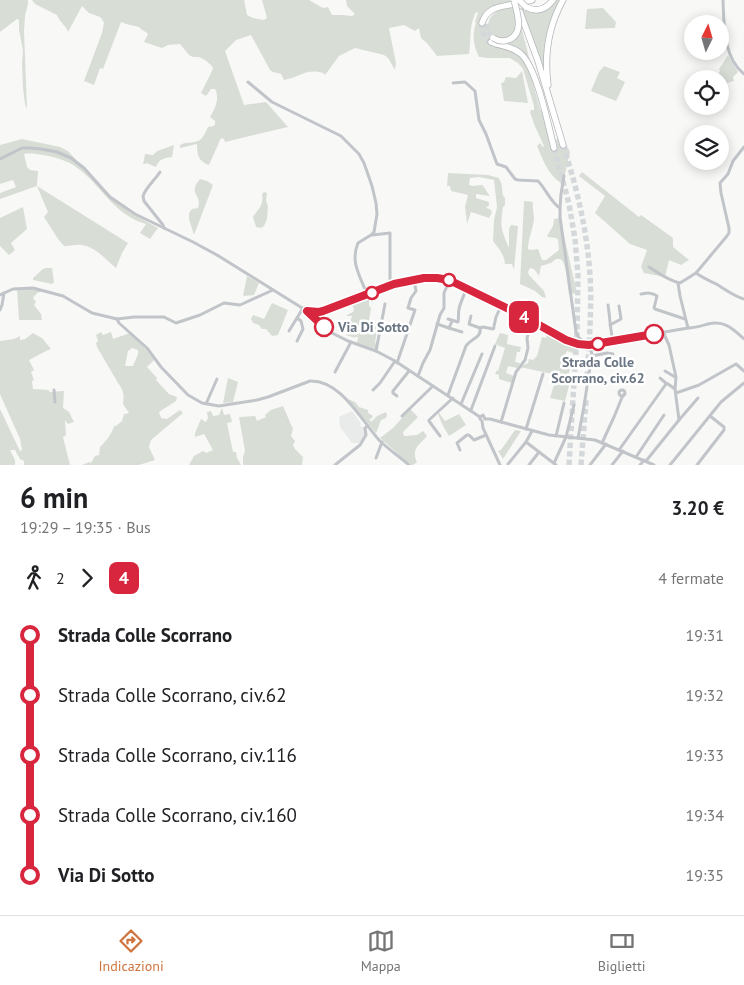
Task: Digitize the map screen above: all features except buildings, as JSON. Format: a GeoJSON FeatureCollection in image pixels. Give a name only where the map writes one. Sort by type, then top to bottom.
{"type":"FeatureCollection","features":[{"type":"Feature","properties":{"kind":"highway"},"geometry":{"type":"LineString","coordinates":[[484,23],[484,18],[497,7],[532,0]]}},
{"type":"Feature","properties":{"kind":"highway"},"geometry":{"type":"LineString","coordinates":[[519,2],[532,10],[539,10],[553,0]]}},
{"type":"Feature","properties":{"kind":"highway"},"geometry":{"type":"LineString","coordinates":[[555,117],[548,82],[547,52],[553,22],[563,0]]}},
{"type":"Feature","properties":{"kind":"highway"},"geometry":{"type":"LineString","coordinates":[[519,2],[544,110]]}},
{"type":"Feature","properties":{"kind":"highway"},"geometry":{"type":"LineString","coordinates":[[519,2],[519,26],[516,33],[506,41],[492,40],[514,49],[525,59],[534,75],[554,148]]}},
{"type":"Feature","properties":{"kind":"highway"},"geometry":{"type":"LineString","coordinates":[[520,12],[536,55],[563,145]]}},
{"type":"Feature","properties":{"kind":"street"},"geometry":{"type":"LineString","coordinates":[[723,0],[729,53],[735,64],[744,74]]}},
{"type":"Feature","properties":{"kind":"street"},"geometry":{"type":"LineString","coordinates":[[248,82],[272,102],[341,136],[355,150],[364,163],[376,203],[376,221],[372,235]]}},
{"type":"Feature","properties":{"kind":"street"},"geometry":{"type":"LineString","coordinates":[[453,83],[465,82],[475,91],[480,124],[497,164],[506,167],[515,179],[538,181],[556,206],[560,208]]}},
{"type":"Feature","properties":{"kind":"street"},"geometry":{"type":"LineString","coordinates":[[678,283],[696,273],[728,236],[729,228],[720,183],[728,174],[733,161],[744,147]]}},
{"type":"Feature","properties":{"kind":"street"},"geometry":{"type":"LineString","coordinates":[[0,159],[22,148],[56,152],[71,158],[84,168],[110,197],[135,214],[217,255],[305,310],[332,333],[376,351],[396,362],[471,410],[480,419],[501,422],[556,436],[604,443],[654,465]]}},
{"type":"Feature","properties":{"kind":"street"},"geometry":{"type":"LineString","coordinates":[[160,172],[142,196],[164,228]]}},
{"type":"Feature","properties":{"kind":"street"},"geometry":{"type":"LineString","coordinates":[[564,176],[561,191],[560,217],[576,332],[579,338],[589,345],[592,356],[578,438]]}},
{"type":"Feature","properties":{"kind":"street"},"geometry":{"type":"LineString","coordinates":[[367,294],[355,265],[355,258],[358,243],[372,235],[390,233],[390,286]]}},
{"type":"Feature","properties":{"kind":"street"},"geometry":{"type":"LineString","coordinates":[[649,267],[678,283]]}},
{"type":"Feature","properties":{"kind":"street"},"geometry":{"type":"LineString","coordinates":[[696,273],[702,278],[744,299]]}},
{"type":"Feature","properties":{"kind":"street"},"geometry":{"type":"LineString","coordinates":[[310,314],[390,286],[431,278],[449,280],[566,340],[578,344],[589,345],[718,322],[732,328],[744,339]]}},
{"type":"Feature","properties":{"kind":"street"},"geometry":{"type":"LineString","coordinates":[[418,376],[430,350],[441,312],[444,308],[444,293],[447,286],[443,279]]}},
{"type":"Feature","properties":{"kind":"street"},"geometry":{"type":"LineString","coordinates":[[373,390],[396,362],[415,310],[408,308],[411,298],[416,291],[414,280]]}},
{"type":"Feature","properties":{"kind":"street"},"geometry":{"type":"LineString","coordinates":[[678,283],[688,328]]}},
{"type":"Feature","properties":{"kind":"street"},"geometry":{"type":"LineString","coordinates":[[0,310],[2,294],[19,288],[33,288],[70,300],[92,313],[117,319],[160,316],[174,323],[179,323],[224,303],[240,305],[274,290]]}},
{"type":"Feature","properties":{"kind":"street"},"geometry":{"type":"LineString","coordinates":[[449,328],[450,320],[458,322],[460,316],[458,312],[466,289]]}},
{"type":"Feature","properties":{"kind":"street"},"geometry":{"type":"LineString","coordinates":[[641,294],[654,294],[657,296],[655,309],[685,319]]}},
{"type":"Feature","properties":{"kind":"street"},"geometry":{"type":"LineString","coordinates":[[376,351],[385,304]]}},
{"type":"Feature","properties":{"kind":"street"},"geometry":{"type":"LineString","coordinates":[[608,305],[613,341]]}},
{"type":"Feature","properties":{"kind":"street"},"geometry":{"type":"LineString","coordinates":[[471,316],[469,324],[480,328],[493,329],[496,317],[502,306]]}},
{"type":"Feature","properties":{"kind":"street"},"geometry":{"type":"LineString","coordinates":[[610,325],[621,319],[619,306]]}},
{"type":"Feature","properties":{"kind":"street"},"geometry":{"type":"LineString","coordinates":[[305,310],[319,312]]}},
{"type":"Feature","properties":{"kind":"street"},"geometry":{"type":"LineString","coordinates":[[289,331],[297,318],[305,310]]}},
{"type":"Feature","properties":{"kind":"street"},"geometry":{"type":"LineString","coordinates":[[297,318],[301,321],[303,329],[297,341]]}},
{"type":"Feature","properties":{"kind":"street"},"geometry":{"type":"LineString","coordinates":[[117,319],[147,348],[161,367],[188,395],[196,400],[219,406],[263,399],[310,381],[317,381],[330,386],[340,394],[382,442],[410,465]]}},
{"type":"Feature","properties":{"kind":"street"},"geometry":{"type":"LineString","coordinates":[[501,422],[516,372],[525,360],[528,348],[527,338],[532,321]]}},
{"type":"Feature","properties":{"kind":"street"},"geometry":{"type":"LineString","coordinates":[[437,324],[462,332]]}},
{"type":"Feature","properties":{"kind":"street"},"geometry":{"type":"LineString","coordinates":[[448,395],[466,346],[469,340],[478,336],[481,331],[480,328]]}},
{"type":"Feature","properties":{"kind":"street"},"geometry":{"type":"LineString","coordinates":[[663,332],[669,345],[676,377],[679,420]]}},
{"type":"Feature","properties":{"kind":"street"},"geometry":{"type":"LineString","coordinates":[[335,372],[351,342]]}},
{"type":"Feature","properties":{"kind":"street"},"geometry":{"type":"LineString","coordinates":[[471,410],[495,346]]}},
{"type":"Feature","properties":{"kind":"street"},"geometry":{"type":"LineString","coordinates":[[592,356],[607,353],[613,354]]}},
{"type":"Feature","properties":{"kind":"street"},"geometry":{"type":"LineString","coordinates":[[461,404],[482,354]]}},
{"type":"Feature","properties":{"kind":"street"},"geometry":{"type":"LineString","coordinates":[[660,378],[676,390],[699,385],[736,364],[744,371]]}},
{"type":"Feature","properties":{"kind":"street"},"geometry":{"type":"LineString","coordinates":[[397,396],[393,391],[409,371]]}},
{"type":"Feature","properties":{"kind":"street"},"geometry":{"type":"LineString","coordinates":[[665,371],[676,377]]}},
{"type":"Feature","properties":{"kind":"street"},"geometry":{"type":"LineString","coordinates":[[526,429],[543,374]]}},
{"type":"Feature","properties":{"kind":"street"},"geometry":{"type":"LineString","coordinates":[[206,404],[217,379]]}},
{"type":"Feature","properties":{"kind":"street"},"geometry":{"type":"LineString","coordinates":[[670,465],[721,402],[744,383]]}},
{"type":"Feature","properties":{"kind":"street"},"geometry":{"type":"LineString","coordinates":[[612,465],[667,384]]}},
{"type":"Feature","properties":{"kind":"street"},"geometry":{"type":"LineString","coordinates":[[402,416],[433,386]]}},
{"type":"Feature","properties":{"kind":"street"},"geometry":{"type":"LineString","coordinates":[[54,390],[55,402]]}},
{"type":"Feature","properties":{"kind":"street"},"geometry":{"type":"LineString","coordinates":[[590,465],[604,443],[623,396]]}},
{"type":"Feature","properties":{"kind":"street"},"geometry":{"type":"LineString","coordinates":[[440,436],[429,420],[453,398]]}},
{"type":"Feature","properties":{"kind":"street"},"geometry":{"type":"LineString","coordinates":[[640,465],[698,398]]}},
{"type":"Feature","properties":{"kind":"street"},"geometry":{"type":"LineString","coordinates":[[556,436],[564,403]]}},
{"type":"Feature","properties":{"kind":"street"},"geometry":{"type":"LineString","coordinates":[[526,442],[553,464],[566,437],[574,405]]}},
{"type":"Feature","properties":{"kind":"street"},"geometry":{"type":"LineString","coordinates":[[636,456],[664,415]]}},
{"type":"Feature","properties":{"kind":"street"},"geometry":{"type":"LineString","coordinates":[[697,465],[724,430],[724,427],[710,416]]}},
{"type":"Feature","properties":{"kind":"street"},"geometry":{"type":"LineString","coordinates":[[484,420],[482,425],[500,465]]}},
{"type":"Feature","properties":{"kind":"street"},"geometry":{"type":"LineString","coordinates":[[335,465],[360,445],[366,435],[365,428],[368,426]]}},
{"type":"Feature","properties":{"kind":"street"},"geometry":{"type":"LineString","coordinates":[[508,464],[526,442],[532,431]]}},
{"type":"Feature","properties":{"kind":"street"},"geometry":{"type":"LineString","coordinates":[[460,450],[458,443],[467,435],[474,440],[486,434]]}},
{"type":"Feature","properties":{"kind":"street"},"geometry":{"type":"LineString","coordinates":[[376,458],[382,442]]}},
{"type":"Feature","properties":{"kind":"street"},"geometry":{"type":"LineString","coordinates":[[529,465],[539,452]]}},
{"type":"Feature","properties":{"kind":"shaded area"},"geometry":{"type":"Polygon","coordinates":[[[0,0],[28,0],[24,31],[27,109],[23,88],[23,50],[19,20],[17,19],[0,32],[0,0]]]}},
{"type":"Feature","properties":{"kind":"shaded area"},"geometry":{"type":"Polygon","coordinates":[[[32,0],[244,0],[247,15],[264,20],[267,18],[262,0],[309,0],[323,8],[328,7],[332,15],[352,16],[355,14],[347,6],[346,0],[513,0],[513,2],[498,5],[481,23],[488,24],[495,13],[515,6],[518,22],[514,33],[505,39],[494,36],[489,44],[512,51],[526,64],[540,109],[557,147],[556,140],[558,138],[561,145],[566,144],[570,152],[563,183],[556,180],[549,171],[537,146],[540,143],[544,146],[530,112],[534,110],[534,106],[523,69],[510,58],[479,57],[474,40],[475,22],[478,13],[476,12],[471,28],[469,54],[437,56],[421,38],[419,28],[415,31],[404,25],[389,28],[396,63],[395,70],[384,55],[355,48],[339,56],[325,75],[317,72],[307,72],[284,80],[281,74],[270,70],[251,35],[236,40],[225,51],[244,105],[266,102],[288,127],[225,142],[221,138],[209,165],[202,162],[199,157],[197,144],[180,148],[180,145],[199,141],[208,127],[215,124],[215,121],[210,117],[217,100],[215,89],[211,89],[206,96],[201,93],[212,71],[211,65],[199,57],[189,55],[180,44],[168,45],[162,48],[144,42],[147,33],[139,27],[121,22],[103,69],[100,68],[94,85],[84,81],[102,33],[104,23],[102,19],[89,13],[82,6],[68,32],[57,15],[35,4],[32,0]]]}},
{"type":"Feature","properties":{"kind":"shaded area"},"geometry":{"type":"Polygon","coordinates":[[[555,0],[561,0],[556,10],[544,71],[521,8],[522,6],[530,11],[555,0]]]}},
{"type":"Feature","properties":{"kind":"shaded area"},"geometry":{"type":"Polygon","coordinates":[[[603,8],[616,22],[615,28],[585,29],[587,9],[603,8]]]}},
{"type":"Feature","properties":{"kind":"shaded area"},"geometry":{"type":"Polygon","coordinates":[[[521,26],[530,61],[530,62],[503,43],[521,26]]]}},
{"type":"Feature","properties":{"kind":"shaded area"},"geometry":{"type":"Polygon","coordinates":[[[729,57],[738,72],[733,77],[734,81],[729,82],[729,70],[719,69],[725,60],[729,60],[729,57]]]}},
{"type":"Feature","properties":{"kind":"shaded area"},"geometry":{"type":"Polygon","coordinates":[[[604,66],[620,72],[617,78],[625,82],[616,101],[591,91],[599,72],[604,66]]]}},
{"type":"Feature","properties":{"kind":"shaded area"},"geometry":{"type":"Polygon","coordinates":[[[522,71],[528,103],[504,101],[501,83],[504,82],[506,77],[516,78],[522,71]]]}},
{"type":"Feature","properties":{"kind":"shaded area"},"geometry":{"type":"Polygon","coordinates":[[[22,139],[60,147],[68,151],[100,186],[129,212],[158,228],[150,239],[140,233],[146,224],[124,213],[85,174],[69,162],[43,155],[24,154],[27,167],[30,170],[38,171],[37,186],[0,199],[0,193],[16,187],[13,180],[0,184],[0,145],[22,139]]]}},
{"type":"Feature","properties":{"kind":"shaded area"},"geometry":{"type":"Polygon","coordinates":[[[174,145],[172,157],[162,159],[156,167],[146,163],[143,164],[145,154],[153,155],[157,151],[174,145]]]}},
{"type":"Feature","properties":{"kind":"shaded area"},"geometry":{"type":"Polygon","coordinates":[[[582,172],[639,217],[641,215],[673,238],[673,247],[689,260],[681,265],[669,260],[665,277],[644,273],[641,267],[647,250],[630,244],[595,213],[605,196],[579,176],[582,172]]]}},
{"type":"Feature","properties":{"kind":"shaded area"},"geometry":{"type":"Polygon","coordinates":[[[448,173],[488,175],[499,178],[505,198],[501,224],[509,248],[509,229],[511,225],[518,226],[514,270],[512,264],[505,264],[502,254],[493,241],[497,207],[494,180],[479,177],[470,178],[469,185],[482,185],[490,196],[476,194],[476,198],[489,202],[486,208],[492,212],[489,218],[471,212],[467,224],[465,207],[468,195],[451,191],[450,186],[447,186],[448,173]]]}},
{"type":"Feature","properties":{"kind":"shaded area"},"geometry":{"type":"Polygon","coordinates":[[[200,179],[213,185],[194,235],[189,213],[192,209],[198,208],[199,200],[195,188],[200,179]]]}},
{"type":"Feature","properties":{"kind":"shaded area"},"geometry":{"type":"Polygon","coordinates":[[[37,186],[128,243],[116,268],[91,248],[79,245],[64,246],[44,217],[48,212],[37,186]]]}},
{"type":"Feature","properties":{"kind":"shaded area"},"geometry":{"type":"Polygon","coordinates":[[[264,192],[267,193],[267,219],[261,228],[256,227],[253,217],[262,204],[262,194],[264,192]]]}},
{"type":"Feature","properties":{"kind":"shaded area"},"geometry":{"type":"Polygon","coordinates":[[[524,201],[533,202],[534,219],[528,249],[538,249],[542,260],[546,260],[559,250],[558,240],[547,236],[553,226],[554,219],[560,218],[577,293],[569,294],[565,268],[560,259],[541,266],[539,276],[534,269],[530,268],[528,272],[544,291],[546,298],[520,284],[524,201]]]}},
{"type":"Feature","properties":{"kind":"shaded area"},"geometry":{"type":"Polygon","coordinates":[[[23,207],[27,229],[11,243],[15,250],[9,255],[0,246],[0,218],[23,207]]]}},
{"type":"Feature","properties":{"kind":"shaded area"},"geometry":{"type":"Polygon","coordinates":[[[46,268],[52,268],[54,282],[52,284],[33,280],[33,278],[46,268]]]}},
{"type":"Feature","properties":{"kind":"shaded area"},"geometry":{"type":"Polygon","coordinates":[[[247,276],[259,283],[254,295],[243,296],[247,276]]]}},
{"type":"Feature","properties":{"kind":"shaded area"},"geometry":{"type":"Polygon","coordinates":[[[17,289],[43,291],[37,293],[33,298],[36,302],[34,305],[41,314],[42,320],[19,320],[17,289]]]}},
{"type":"Feature","properties":{"kind":"shaded area"},"geometry":{"type":"Polygon","coordinates":[[[369,296],[369,306],[371,308],[369,321],[378,323],[376,349],[357,343],[358,337],[346,335],[352,316],[347,315],[353,312],[354,309],[351,303],[369,296]]]}},
{"type":"Feature","properties":{"kind":"shaded area"},"geometry":{"type":"Polygon","coordinates":[[[272,303],[288,310],[278,335],[272,336],[266,329],[262,329],[259,325],[253,323],[251,319],[253,315],[264,319],[272,303]]]}},
{"type":"Feature","properties":{"kind":"shaded area"},"geometry":{"type":"Polygon","coordinates":[[[101,332],[103,335],[111,332],[113,339],[130,333],[154,360],[147,367],[157,378],[156,380],[169,394],[177,397],[176,401],[159,412],[161,418],[167,419],[180,410],[183,413],[151,440],[149,447],[155,460],[139,465],[82,465],[91,463],[95,456],[99,455],[100,447],[112,432],[114,426],[122,421],[124,414],[129,413],[123,404],[121,388],[97,347],[96,335],[101,332]],[[132,348],[128,351],[125,366],[133,366],[138,350],[132,348]]]}},
{"type":"Feature","properties":{"kind":"shaded area"},"geometry":{"type":"Polygon","coordinates":[[[33,333],[42,338],[51,349],[29,360],[34,370],[31,372],[34,380],[32,381],[33,389],[49,390],[49,392],[64,391],[63,408],[69,412],[74,422],[68,424],[65,420],[66,435],[63,437],[70,465],[24,465],[24,461],[20,459],[15,450],[10,450],[15,460],[15,465],[0,465],[0,409],[20,451],[22,450],[20,439],[0,394],[0,341],[20,336],[20,340],[25,339],[33,333]]]}},
{"type":"Feature","properties":{"kind":"shaded area"},"geometry":{"type":"Polygon","coordinates":[[[500,333],[508,335],[507,344],[521,347],[520,352],[517,352],[515,362],[520,363],[517,368],[508,366],[506,373],[514,376],[512,383],[499,379],[499,375],[495,374],[498,371],[505,348],[495,344],[500,333]]]}},
{"type":"Feature","properties":{"kind":"shaded area"},"geometry":{"type":"Polygon","coordinates":[[[547,334],[578,345],[576,354],[567,351],[563,359],[572,362],[568,377],[571,378],[565,401],[550,398],[557,375],[520,367],[528,363],[529,359],[533,360],[537,356],[542,337],[546,338],[547,334]]]}},
{"type":"Feature","properties":{"kind":"shaded area"},"geometry":{"type":"Polygon","coordinates":[[[228,378],[238,382],[233,402],[223,403],[228,378]]]}},
{"type":"Feature","properties":{"kind":"shaded area"},"geometry":{"type":"Polygon","coordinates":[[[348,399],[355,402],[359,407],[368,410],[368,413],[373,416],[371,419],[369,418],[371,422],[377,416],[386,412],[386,418],[381,420],[376,433],[348,399]]]}},
{"type":"Feature","properties":{"kind":"shaded area"},"geometry":{"type":"Polygon","coordinates":[[[283,406],[293,429],[291,436],[295,441],[293,445],[303,457],[302,465],[243,465],[245,451],[239,417],[255,416],[257,421],[266,417],[265,415],[271,410],[283,406]]]}},
{"type":"Feature","properties":{"kind":"shaded area"},"geometry":{"type":"Polygon","coordinates":[[[222,408],[224,415],[230,414],[232,422],[227,423],[233,452],[236,452],[241,465],[189,465],[194,456],[203,451],[206,453],[213,450],[204,434],[195,437],[195,433],[201,419],[206,422],[208,418],[207,412],[211,411],[213,416],[219,415],[222,408]]]}},
{"type":"Feature","properties":{"kind":"shaded area"},"geometry":{"type":"Polygon","coordinates":[[[410,409],[418,417],[403,432],[404,436],[417,435],[423,431],[427,436],[415,450],[417,462],[413,465],[380,438],[393,428],[410,409]]]}},
{"type":"Feature","properties":{"kind":"shaded area"},"geometry":{"type":"Polygon","coordinates":[[[352,411],[361,423],[360,426],[365,428],[365,435],[361,443],[352,443],[340,427],[339,417],[352,411]]]}},
{"type":"Feature","properties":{"kind":"shaded area"},"geometry":{"type":"Polygon","coordinates":[[[439,413],[445,421],[459,414],[466,425],[449,436],[443,426],[439,413]]]}},
{"type":"Feature","properties":{"kind":"shaded area"},"geometry":{"type":"Polygon","coordinates":[[[515,430],[521,431],[503,459],[498,451],[501,450],[515,430]]]}},
{"type":"Feature","properties":{"kind":"tunnel"},"geometry":{"type":"LineString","coordinates":[[482,23],[484,34],[491,42]]}},
{"type":"Feature","properties":{"kind":"tunnel"},"geometry":{"type":"LineString","coordinates":[[486,24],[487,31],[493,38]]}},
{"type":"Feature","properties":{"kind":"tunnel"},"geometry":{"type":"LineString","coordinates":[[563,145],[581,209],[589,258],[591,301],[587,378]]}},
{"type":"Feature","properties":{"kind":"tunnel"},"geometry":{"type":"LineString","coordinates":[[554,148],[569,204],[575,239],[578,275],[577,333],[569,465]]}},
{"type":"Feature","properties":{"kind":"tunnel"},"geometry":{"type":"LineString","coordinates":[[581,465],[586,400]]}},
{"type":"Feature","properties":{"kind":"bus line","name":"4"},"geometry":{"type":"LineString","coordinates":[[324,327],[307,311],[323,311],[394,284],[431,278],[449,280],[521,315],[566,340],[578,344],[589,345],[654,334]]}},
{"type":"Feature","properties":{"kind":"place","name":"Via Di Sotto"},"geometry":{"type":"Point","coordinates":[324,327]}},
{"type":"Feature","properties":{"kind":"place","name":"Strada Colle Scorrano, civ.62"},"geometry":{"type":"Point","coordinates":[598,344]}}]}
